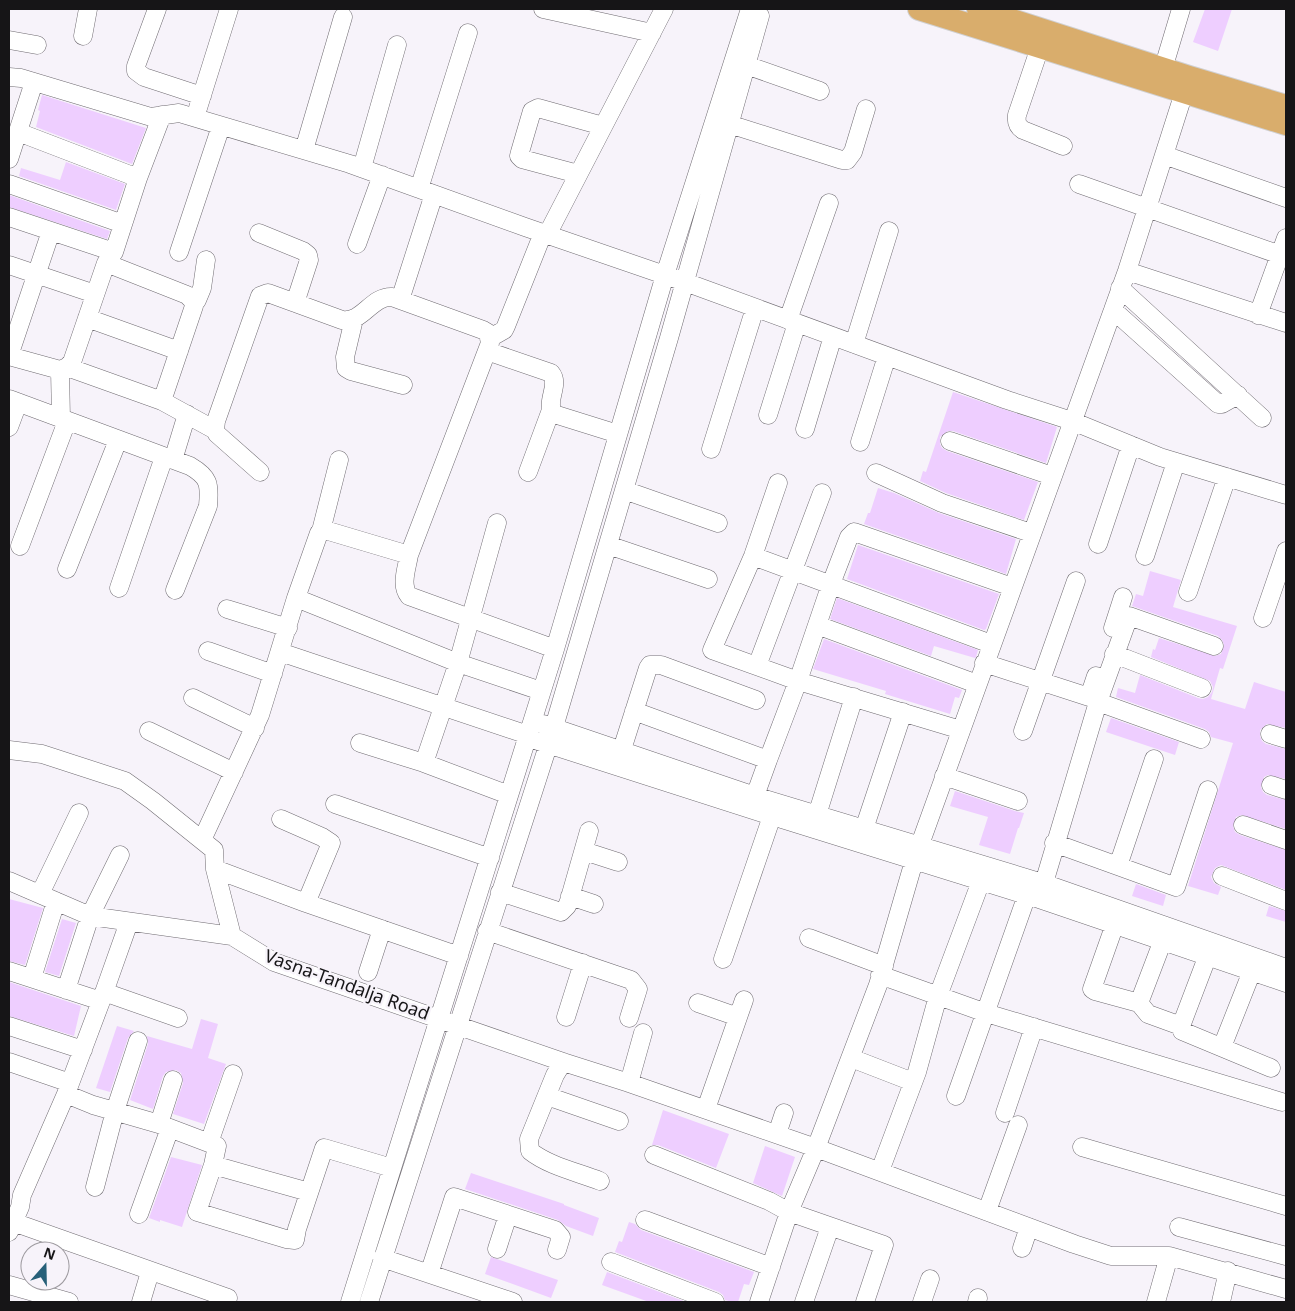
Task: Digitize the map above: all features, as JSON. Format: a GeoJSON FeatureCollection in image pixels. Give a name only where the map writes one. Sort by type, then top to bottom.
{"type":"FeatureCollection","features":[{"type":"Feature","properties":{"kind":"main road"},"geometry":{"type":"LineString","coordinates":[[919,9],[1040,47],[1186,85],[1286,106]]}},
{"type":"Feature","properties":{"kind":"main road"},"geometry":{"type":"LineString","coordinates":[[978,9],[1163,69],[1186,85],[1286,124]]}},
{"type":"Feature","properties":{"kind":"street"},"geometry":{"type":"LineString","coordinates":[[83,36],[88,9]]}},
{"type":"Feature","properties":{"kind":"street"},"geometry":{"type":"LineString","coordinates":[[157,9],[136,66],[136,71],[144,78],[202,96]]}},
{"type":"Feature","properties":{"kind":"street"},"geometry":{"type":"LineString","coordinates":[[195,118],[229,9]]}},
{"type":"Feature","properties":{"kind":"street"},"geometry":{"type":"LineString","coordinates":[[543,9],[652,33]]}},
{"type":"Feature","properties":{"kind":"street"},"geometry":{"type":"LineString","coordinates":[[488,344],[504,330],[545,234],[664,9]]}},
{"type":"Feature","properties":{"kind":"street"},"geometry":{"type":"LineString","coordinates":[[350,1302],[555,649],[665,276],[750,9]]}},
{"type":"Feature","properties":{"kind":"street"},"geometry":{"type":"LineString","coordinates":[[369,1302],[551,736],[685,282],[762,9]]}},
{"type":"Feature","properties":{"kind":"street"},"geometry":{"type":"LineString","coordinates":[[1163,69],[1181,9]]}},
{"type":"Feature","properties":{"kind":"street"},"geometry":{"type":"LineString","coordinates":[[304,150],[343,18]]}},
{"type":"Feature","properties":{"kind":"street"},"geometry":{"type":"LineString","coordinates":[[400,300],[468,33]]}},
{"type":"Feature","properties":{"kind":"street"},"geometry":{"type":"LineString","coordinates":[[9,40],[37,45]]}},
{"type":"Feature","properties":{"kind":"street"},"geometry":{"type":"LineString","coordinates":[[362,168],[398,45]]}},
{"type":"Feature","properties":{"kind":"street"},"geometry":{"type":"LineString","coordinates":[[1040,47],[1016,121],[1018,127],[1022,130],[1063,146]]}},
{"type":"Feature","properties":{"kind":"street"},"geometry":{"type":"LineString","coordinates":[[746,65],[820,91]]}},
{"type":"Feature","properties":{"kind":"street"},"geometry":{"type":"LineString","coordinates":[[9,77],[22,78],[151,117],[179,113],[362,168],[685,282],[1007,400],[1072,421],[1176,462],[1286,496]]}},
{"type":"Feature","properties":{"kind":"street"},"geometry":{"type":"LineString","coordinates":[[9,159],[34,82]]}},
{"type":"Feature","properties":{"kind":"street"},"geometry":{"type":"LineString","coordinates":[[759,1302],[789,1212],[816,1148],[882,970],[917,853],[1127,271],[1186,85]]}},
{"type":"Feature","properties":{"kind":"street"},"geometry":{"type":"LineString","coordinates":[[578,174],[522,159],[520,152],[531,114],[538,108],[603,126]]}},
{"type":"Feature","properties":{"kind":"street"},"geometry":{"type":"LineString","coordinates":[[729,124],[847,160],[853,152],[866,109]]}},
{"type":"Feature","properties":{"kind":"street"},"geometry":{"type":"LineString","coordinates":[[64,368],[72,362],[95,294],[123,224],[138,178],[162,116]]}},
{"type":"Feature","properties":{"kind":"street"},"geometry":{"type":"LineString","coordinates":[[179,252],[222,126]]}},
{"type":"Feature","properties":{"kind":"street"},"geometry":{"type":"LineString","coordinates":[[18,132],[138,178]]}},
{"type":"Feature","properties":{"kind":"street"},"geometry":{"type":"LineString","coordinates":[[1164,155],[1286,198]]}},
{"type":"Feature","properties":{"kind":"street"},"geometry":{"type":"LineString","coordinates":[[357,244],[382,176]]}},
{"type":"Feature","properties":{"kind":"street"},"geometry":{"type":"LineString","coordinates":[[9,184],[123,224]]}},
{"type":"Feature","properties":{"kind":"street"},"geometry":{"type":"LineString","coordinates":[[1079,184],[1283,256]]}},
{"type":"Feature","properties":{"kind":"street"},"geometry":{"type":"LineString","coordinates":[[768,415],[792,321],[829,203]]}},
{"type":"Feature","properties":{"kind":"street"},"geometry":{"type":"LineString","coordinates":[[9,217],[51,231],[187,295],[193,301],[194,306],[162,401]]}},
{"type":"Feature","properties":{"kind":"street"},"geometry":{"type":"LineString","coordinates":[[51,231],[36,276],[15,318],[9,356],[64,368],[162,401],[215,430],[217,434],[260,472]]}},
{"type":"Feature","properties":{"kind":"street"},"geometry":{"type":"LineString","coordinates":[[854,344],[889,231]]}},
{"type":"Feature","properties":{"kind":"street"},"geometry":{"type":"LineString","coordinates":[[259,234],[303,251],[308,255],[309,260],[295,303]]}},
{"type":"Feature","properties":{"kind":"street"},"geometry":{"type":"LineString","coordinates":[[1258,315],[1283,256],[1286,238]]}},
{"type":"Feature","properties":{"kind":"street"},"geometry":{"type":"LineString","coordinates":[[193,301],[197,300],[202,288],[206,260]]}},
{"type":"Feature","properties":{"kind":"street"},"geometry":{"type":"LineString","coordinates":[[9,265],[36,276],[95,294]]}},
{"type":"Feature","properties":{"kind":"street"},"geometry":{"type":"LineString","coordinates":[[1127,271],[1286,323]]}},
{"type":"Feature","properties":{"kind":"street"},"geometry":{"type":"LineString","coordinates":[[1120,288],[1262,418]]}},
{"type":"Feature","properties":{"kind":"street"},"geometry":{"type":"LineString","coordinates":[[215,430],[216,421],[260,296],[268,293],[342,320],[354,319],[382,298],[392,297],[488,333],[488,344],[409,555],[404,581],[405,591],[410,596],[555,649]]}},
{"type":"Feature","properties":{"kind":"street"},"geometry":{"type":"LineString","coordinates":[[711,449],[755,308]]}},
{"type":"Feature","properties":{"kind":"street"},"geometry":{"type":"LineString","coordinates":[[1112,310],[1218,404],[1222,404],[1238,395]]}},
{"type":"Feature","properties":{"kind":"street"},"geometry":{"type":"LineString","coordinates":[[87,318],[179,351]]}},
{"type":"Feature","properties":{"kind":"street"},"geometry":{"type":"LineString","coordinates":[[354,319],[345,358],[346,368],[403,385]]}},
{"type":"Feature","properties":{"kind":"street"},"geometry":{"type":"LineString","coordinates":[[804,429],[833,336]]}},
{"type":"Feature","properties":{"kind":"street"},"geometry":{"type":"LineString","coordinates":[[488,344],[551,372],[555,381],[551,410],[528,472]]}},
{"type":"Feature","properties":{"kind":"street"},"geometry":{"type":"LineString","coordinates":[[860,442],[887,356]]}},
{"type":"Feature","properties":{"kind":"street"},"geometry":{"type":"LineString","coordinates":[[20,546],[64,420],[64,368]]}},
{"type":"Feature","properties":{"kind":"street"},"geometry":{"type":"LineString","coordinates":[[9,428],[13,401],[169,458],[202,473],[208,482],[208,506],[174,590]]}},
{"type":"Feature","properties":{"kind":"street"},"geometry":{"type":"LineString","coordinates":[[551,410],[558,416],[618,434]]}},
{"type":"Feature","properties":{"kind":"street"},"geometry":{"type":"LineString","coordinates":[[119,588],[186,414]]}},
{"type":"Feature","properties":{"kind":"street"},"geometry":{"type":"LineString","coordinates":[[67,568],[118,440]]}},
{"type":"Feature","properties":{"kind":"street"},"geometry":{"type":"LineString","coordinates":[[950,441],[1052,476]]}},
{"type":"Feature","properties":{"kind":"street"},"geometry":{"type":"LineString","coordinates":[[1098,544],[1131,445]]}},
{"type":"Feature","properties":{"kind":"street"},"geometry":{"type":"LineString","coordinates":[[202,840],[255,728],[296,598],[316,539],[321,531],[339,460]]}},
{"type":"Feature","properties":{"kind":"street"},"geometry":{"type":"LineString","coordinates":[[1145,556],[1176,462]]}},
{"type":"Feature","properties":{"kind":"street"},"geometry":{"type":"LineString","coordinates":[[876,473],[942,503],[1031,533]]}},
{"type":"Feature","properties":{"kind":"street"},"geometry":{"type":"LineString","coordinates":[[1188,592],[1227,477]]}},
{"type":"Feature","properties":{"kind":"street"},"geometry":{"type":"LineString","coordinates":[[778,483],[754,556],[712,650],[798,681],[961,730]]}},
{"type":"Feature","properties":{"kind":"street"},"geometry":{"type":"LineString","coordinates":[[624,490],[718,523]]}},
{"type":"Feature","properties":{"kind":"street"},"geometry":{"type":"LineString","coordinates":[[757,666],[822,493]]}},
{"type":"Feature","properties":{"kind":"street"},"geometry":{"type":"LineString","coordinates":[[424,763],[458,663],[497,523]]}},
{"type":"Feature","properties":{"kind":"street"},"geometry":{"type":"LineString","coordinates":[[321,531],[325,530],[409,555]]}},
{"type":"Feature","properties":{"kind":"street"},"geometry":{"type":"LineString","coordinates":[[755,796],[798,681],[831,584],[849,537],[854,532],[1012,587]]}},
{"type":"Feature","properties":{"kind":"street"},"geometry":{"type":"LineString","coordinates":[[608,545],[708,579]]}},
{"type":"Feature","properties":{"kind":"street"},"geometry":{"type":"LineString","coordinates":[[1264,618],[1286,551]]}},
{"type":"Feature","properties":{"kind":"street"},"geometry":{"type":"LineString","coordinates":[[754,556],[991,644]]}},
{"type":"Feature","properties":{"kind":"street"},"geometry":{"type":"LineString","coordinates":[[1023,731],[1076,581]]}},
{"type":"Feature","properties":{"kind":"street"},"geometry":{"type":"LineString","coordinates":[[984,663],[1089,697],[1123,597]]}},
{"type":"Feature","properties":{"kind":"street"},"geometry":{"type":"LineString","coordinates":[[296,598],[458,663],[541,691]]}},
{"type":"Feature","properties":{"kind":"street"},"geometry":{"type":"LineString","coordinates":[[226,609],[288,628]]}},
{"type":"Feature","properties":{"kind":"street"},"geometry":{"type":"LineString","coordinates":[[956,1096],[986,1013],[1037,892],[1114,654],[1129,616],[1214,646]]}},
{"type":"Feature","properties":{"kind":"street"},"geometry":{"type":"LineString","coordinates":[[817,625],[977,684]]}},
{"type":"Feature","properties":{"kind":"street"},"geometry":{"type":"LineString","coordinates":[[208,651],[273,674]]}},
{"type":"Feature","properties":{"kind":"street"},"geometry":{"type":"LineString","coordinates":[[280,652],[442,706],[551,736],[619,758],[864,829],[981,882],[1037,892],[1115,924],[1252,971],[1285,973]]}},
{"type":"Feature","properties":{"kind":"street"},"geometry":{"type":"LineString","coordinates":[[1114,654],[1202,688]]}},
{"type":"Feature","properties":{"kind":"street"},"geometry":{"type":"LineString","coordinates":[[619,758],[650,665],[655,664],[756,700]]}},
{"type":"Feature","properties":{"kind":"street"},"geometry":{"type":"LineString","coordinates":[[817,815],[854,697]]}},
{"type":"Feature","properties":{"kind":"street"},"geometry":{"type":"LineString","coordinates":[[193,698],[255,728]]}},
{"type":"Feature","properties":{"kind":"street"},"geometry":{"type":"LineString","coordinates":[[1098,702],[1201,739]]}},
{"type":"Feature","properties":{"kind":"street"},"geometry":{"type":"LineString","coordinates":[[634,711],[768,760]]}},
{"type":"Feature","properties":{"kind":"street"},"geometry":{"type":"LineString","coordinates":[[864,829],[903,712]]}},
{"type":"Feature","properties":{"kind":"street"},"geometry":{"type":"LineString","coordinates":[[149,731],[234,772]]}},
{"type":"Feature","properties":{"kind":"street"},"geometry":{"type":"LineString","coordinates":[[360,743],[424,763],[509,795]]}},
{"type":"Feature","properties":{"kind":"street"},"geometry":{"type":"LineString","coordinates":[[9,750],[42,754],[125,781],[214,850],[215,869],[232,936],[90,916],[9,881]]}},
{"type":"Feature","properties":{"kind":"street"},"geometry":{"type":"LineString","coordinates":[[619,758],[772,816],[917,853],[1285,973]]}},
{"type":"Feature","properties":{"kind":"street"},"geometry":{"type":"LineString","coordinates":[[1118,866],[1154,759]]}},
{"type":"Feature","properties":{"kind":"street"},"geometry":{"type":"LineString","coordinates":[[944,776],[1018,801]]}},
{"type":"Feature","properties":{"kind":"street"},"geometry":{"type":"LineString","coordinates":[[1054,843],[1176,887],[1208,790]]}},
{"type":"Feature","properties":{"kind":"street"},"geometry":{"type":"LineString","coordinates":[[335,804],[490,858]]}},
{"type":"Feature","properties":{"kind":"street"},"geometry":{"type":"LineString","coordinates":[[32,978],[48,898],[79,814]]}},
{"type":"Feature","properties":{"kind":"street"},"geometry":{"type":"LineString","coordinates":[[724,958],[772,816]]}},
{"type":"Feature","properties":{"kind":"street"},"geometry":{"type":"LineString","coordinates":[[282,819],[322,836],[331,843],[306,903]]}},
{"type":"Feature","properties":{"kind":"street"},"geometry":{"type":"LineString","coordinates":[[1243,825],[1286,840]]}},
{"type":"Feature","properties":{"kind":"street"},"geometry":{"type":"LineString","coordinates":[[500,892],[561,912],[567,906],[590,831]]}},
{"type":"Feature","properties":{"kind":"street"},"geometry":{"type":"LineString","coordinates":[[584,851],[618,862]]}},
{"type":"Feature","properties":{"kind":"street"},"geometry":{"type":"LineString","coordinates":[[66,990],[90,916],[120,855]]}},
{"type":"Feature","properties":{"kind":"street"},"geometry":{"type":"LineString","coordinates":[[215,869],[459,956]]}},
{"type":"Feature","properties":{"kind":"street"},"geometry":{"type":"LineString","coordinates":[[1222,876],[1286,901]]}},
{"type":"Feature","properties":{"kind":"street"},"geometry":{"type":"LineString","coordinates":[[880,1171],[914,1082],[938,996],[981,882]]}},
{"type":"Feature","properties":{"kind":"street"},"geometry":{"type":"LineString","coordinates":[[570,896],[594,904]]}},
{"type":"Feature","properties":{"kind":"street"},"geometry":{"type":"LineString","coordinates":[[129,922],[68,1089],[15,1193],[20,1207],[11,1227],[228,1298]]}},
{"type":"Feature","properties":{"kind":"street"},"geometry":{"type":"LineString","coordinates":[[1115,924],[1092,988],[1095,991],[1139,1004],[1148,1014],[1181,1026],[1182,1030],[1271,1068]]}},
{"type":"Feature","properties":{"kind":"street"},"geometry":{"type":"LineString","coordinates":[[368,972],[382,929]]}},
{"type":"Feature","properties":{"kind":"street"},"geometry":{"type":"LineString","coordinates":[[487,931],[631,980],[638,990],[629,1018]]}},
{"type":"Feature","properties":{"kind":"street","name":"Vasna-Tandalja Road"},"geometry":{"type":"LineString","coordinates":[[232,936],[274,962],[563,1062],[706,1109],[1111,1256],[1169,1256],[1228,1271],[1282,1293]]}},
{"type":"Feature","properties":{"kind":"street"},"geometry":{"type":"LineString","coordinates":[[808,938],[938,996],[986,1013],[1282,1102]]}},
{"type":"Feature","properties":{"kind":"street"},"geometry":{"type":"LineString","coordinates":[[1139,1004],[1163,940]]}},
{"type":"Feature","properties":{"kind":"street"},"geometry":{"type":"LineString","coordinates":[[1181,1026],[1208,955]]}},
{"type":"Feature","properties":{"kind":"street"},"geometry":{"type":"LineString","coordinates":[[566,1016],[583,963]]}},
{"type":"Feature","properties":{"kind":"street"},"geometry":{"type":"LineString","coordinates":[[9,971],[66,990],[103,997],[178,1018]]}},
{"type":"Feature","properties":{"kind":"street"},"geometry":{"type":"LineString","coordinates":[[1222,1047],[1252,971]]}},
{"type":"Feature","properties":{"kind":"street"},"geometry":{"type":"LineString","coordinates":[[706,1109],[744,1000]]}},
{"type":"Feature","properties":{"kind":"street"},"geometry":{"type":"LineString","coordinates":[[698,1003],[738,1017]]}},
{"type":"Feature","properties":{"kind":"street"},"geometry":{"type":"LineString","coordinates":[[9,1026],[83,1050]]}},
{"type":"Feature","properties":{"kind":"street"},"geometry":{"type":"LineString","coordinates":[[987,1211],[1034,1027]]}},
{"type":"Feature","properties":{"kind":"street"},"geometry":{"type":"LineString","coordinates":[[629,1083],[643,1034]]}},
{"type":"Feature","properties":{"kind":"street"},"geometry":{"type":"LineString","coordinates":[[94,1187],[115,1111],[138,1041]]}},
{"type":"Feature","properties":{"kind":"street"},"geometry":{"type":"LineString","coordinates":[[850,1058],[914,1082]]}},
{"type":"Feature","properties":{"kind":"street"},"geometry":{"type":"LineString","coordinates":[[563,1062],[555,1075],[529,1139],[530,1151],[537,1157],[600,1181]]}},
{"type":"Feature","properties":{"kind":"street"},"geometry":{"type":"LineString","coordinates":[[10,1066],[68,1089],[115,1111],[164,1126],[217,1146],[213,1165],[196,1212],[248,1228],[295,1240],[308,1192],[324,1148],[392,1168]]}},
{"type":"Feature","properties":{"kind":"street"},"geometry":{"type":"LineString","coordinates":[[209,1143],[233,1074]]}},
{"type":"Feature","properties":{"kind":"street"},"geometry":{"type":"LineString","coordinates":[[139,1214],[164,1126],[173,1080]]}},
{"type":"Feature","properties":{"kind":"street"},"geometry":{"type":"LineString","coordinates":[[546,1096],[619,1121]]}},
{"type":"Feature","properties":{"kind":"street"},"geometry":{"type":"LineString","coordinates":[[777,1134],[784,1113]]}},
{"type":"Feature","properties":{"kind":"street"},"geometry":{"type":"LineString","coordinates":[[1082,1147],[1286,1206]]}},
{"type":"Feature","properties":{"kind":"street"},"geometry":{"type":"LineString","coordinates":[[654,1154],[769,1201],[789,1212],[884,1245],[865,1302]]}},
{"type":"Feature","properties":{"kind":"street"},"geometry":{"type":"LineString","coordinates":[[213,1165],[308,1192]]}},
{"type":"Feature","properties":{"kind":"street"},"geometry":{"type":"LineString","coordinates":[[429,1274],[454,1197],[555,1230],[561,1237],[557,1250]]}},
{"type":"Feature","properties":{"kind":"street"},"geometry":{"type":"LineString","coordinates":[[497,1249],[508,1215]]}},
{"type":"Feature","properties":{"kind":"street"},"geometry":{"type":"LineString","coordinates":[[645,1220],[771,1267]]}},
{"type":"Feature","properties":{"kind":"street"},"geometry":{"type":"LineString","coordinates":[[804,1302],[830,1227]]}},
{"type":"Feature","properties":{"kind":"street"},"geometry":{"type":"LineString","coordinates":[[1022,1248],[1029,1227]]}},
{"type":"Feature","properties":{"kind":"street"},"geometry":{"type":"LineString","coordinates":[[1179,1227],[1286,1256]]}},
{"type":"Feature","properties":{"kind":"street"},"geometry":{"type":"LineString","coordinates":[[1156,1302],[1169,1256]]}},
{"type":"Feature","properties":{"kind":"street"},"geometry":{"type":"LineString","coordinates":[[382,1258],[513,1302]]}},
{"type":"Feature","properties":{"kind":"street"},"geometry":{"type":"LineString","coordinates":[[611,1262],[715,1302]]}},
{"type":"Feature","properties":{"kind":"street"},"geometry":{"type":"LineString","coordinates":[[1221,1302],[1228,1271]]}},
{"type":"Feature","properties":{"kind":"street"},"geometry":{"type":"LineString","coordinates":[[141,1302],[150,1272]]}},
{"type":"Feature","properties":{"kind":"street"},"geometry":{"type":"LineString","coordinates":[[922,1302],[930,1279]]}},
{"type":"Feature","properties":{"kind":"street"},"geometry":{"type":"LineString","coordinates":[[9,1285],[69,1302]]}},
{"type":"Feature","properties":{"kind":"building"},"geometry":{"type":"Polygon","coordinates":[[[1205,9],[1232,9],[1218,51],[1193,42],[1205,9]]]}},
{"type":"Feature","properties":{"kind":"building"},"geometry":{"type":"Polygon","coordinates":[[[42,95],[146,128],[132,164],[36,127],[42,95]]]}},
{"type":"Feature","properties":{"kind":"building"},"geometry":{"type":"Polygon","coordinates":[[[66,162],[125,184],[116,210],[19,176],[21,168],[60,180],[66,162]]]}},
{"type":"Feature","properties":{"kind":"building"},"geometry":{"type":"Polygon","coordinates":[[[9,195],[110,231],[107,239],[9,207],[9,195]]]}},
{"type":"Feature","properties":{"kind":"building"},"geometry":{"type":"Polygon","coordinates":[[[953,392],[1057,427],[1046,463],[953,431],[948,431],[940,437],[942,448],[947,451],[1038,482],[1024,520],[946,493],[920,481],[923,471],[926,472],[953,392]]]}},
{"type":"Feature","properties":{"kind":"building"},"geometry":{"type":"Polygon","coordinates":[[[878,488],[939,513],[1016,539],[1006,574],[864,524],[868,513],[870,513],[878,488]]]}},
{"type":"Feature","properties":{"kind":"building"},"geometry":{"type":"Polygon","coordinates":[[[858,545],[999,594],[986,629],[984,630],[847,579],[858,545]]]}},
{"type":"Feature","properties":{"kind":"building"},"geometry":{"type":"Polygon","coordinates":[[[1150,571],[1181,580],[1173,607],[1237,626],[1223,669],[1220,668],[1211,699],[1245,709],[1254,682],[1286,692],[1286,728],[1267,724],[1260,730],[1260,736],[1266,744],[1286,749],[1286,779],[1268,775],[1264,777],[1261,787],[1267,795],[1286,800],[1286,829],[1242,815],[1236,817],[1233,826],[1235,832],[1240,835],[1286,850],[1286,890],[1221,865],[1215,868],[1211,877],[1214,883],[1221,887],[1218,895],[1188,886],[1233,743],[1211,737],[1205,729],[1116,697],[1118,688],[1135,693],[1140,675],[1198,698],[1208,697],[1213,687],[1210,681],[1151,657],[1153,649],[1155,650],[1159,638],[1215,656],[1221,654],[1224,645],[1218,636],[1132,606],[1136,594],[1143,596],[1150,571]]]}},
{"type":"Feature","properties":{"kind":"building"},"geometry":{"type":"Polygon","coordinates":[[[837,598],[978,650],[976,657],[934,646],[931,656],[830,619],[837,598]]]}},
{"type":"Feature","properties":{"kind":"building"},"geometry":{"type":"Polygon","coordinates":[[[824,639],[962,690],[959,698],[955,697],[950,714],[885,694],[886,691],[813,669],[824,639]]]}},
{"type":"Feature","properties":{"kind":"building"},"geometry":{"type":"Polygon","coordinates":[[[1111,718],[1179,742],[1175,755],[1106,732],[1111,718]]]}},
{"type":"Feature","properties":{"kind":"building"},"geometry":{"type":"Polygon","coordinates":[[[955,791],[1024,813],[1010,854],[979,845],[988,817],[950,806],[955,791]]]}},
{"type":"Feature","properties":{"kind":"building"},"geometry":{"type":"Polygon","coordinates":[[[1136,884],[1166,895],[1163,906],[1132,896],[1136,884]]]}},
{"type":"Feature","properties":{"kind":"building"},"geometry":{"type":"Polygon","coordinates":[[[9,899],[43,908],[25,965],[9,961],[9,899]]]}},
{"type":"Feature","properties":{"kind":"building"},"geometry":{"type":"Polygon","coordinates":[[[1269,906],[1286,911],[1286,922],[1266,916],[1269,906]]]}},
{"type":"Feature","properties":{"kind":"building"},"geometry":{"type":"Polygon","coordinates":[[[62,919],[76,923],[59,976],[45,972],[62,919]]]}},
{"type":"Feature","properties":{"kind":"building"},"geometry":{"type":"Polygon","coordinates":[[[9,982],[81,1006],[74,1036],[9,1016],[9,982]]]}},
{"type":"Feature","properties":{"kind":"building"},"geometry":{"type":"Polygon","coordinates":[[[201,1019],[218,1024],[208,1058],[226,1064],[204,1124],[173,1114],[183,1083],[181,1073],[176,1070],[166,1072],[163,1076],[153,1109],[130,1100],[148,1044],[147,1036],[192,1049],[201,1019]]]}},
{"type":"Feature","properties":{"kind":"building"},"geometry":{"type":"Polygon","coordinates":[[[117,1026],[134,1031],[128,1038],[110,1092],[96,1088],[117,1026]]]}},
{"type":"Feature","properties":{"kind":"building"},"geometry":{"type":"Polygon","coordinates":[[[663,1110],[729,1134],[716,1168],[658,1145],[652,1145],[663,1110]]]}},
{"type":"Feature","properties":{"kind":"building"},"geometry":{"type":"Polygon","coordinates":[[[765,1146],[795,1157],[782,1196],[753,1183],[765,1146]]]}},
{"type":"Feature","properties":{"kind":"building"},"geometry":{"type":"Polygon","coordinates":[[[171,1157],[202,1165],[182,1227],[149,1218],[171,1157]]]}},
{"type":"Feature","properties":{"kind":"building"},"geometry":{"type":"Polygon","coordinates":[[[471,1173],[564,1204],[599,1218],[593,1236],[566,1226],[558,1220],[465,1189],[471,1173]]]}},
{"type":"Feature","properties":{"kind":"building"},"geometry":{"type":"Polygon","coordinates":[[[629,1222],[635,1224],[641,1230],[754,1272],[749,1285],[744,1284],[738,1302],[732,1302],[725,1300],[719,1292],[615,1252],[619,1241],[622,1242],[629,1222]]]}},
{"type":"Feature","properties":{"kind":"building"},"geometry":{"type":"Polygon","coordinates":[[[491,1257],[558,1280],[551,1298],[485,1274],[491,1257]]]}},
{"type":"Feature","properties":{"kind":"building"},"geometry":{"type":"Polygon","coordinates":[[[607,1272],[686,1302],[649,1302],[602,1285],[607,1272]]]}}]}
